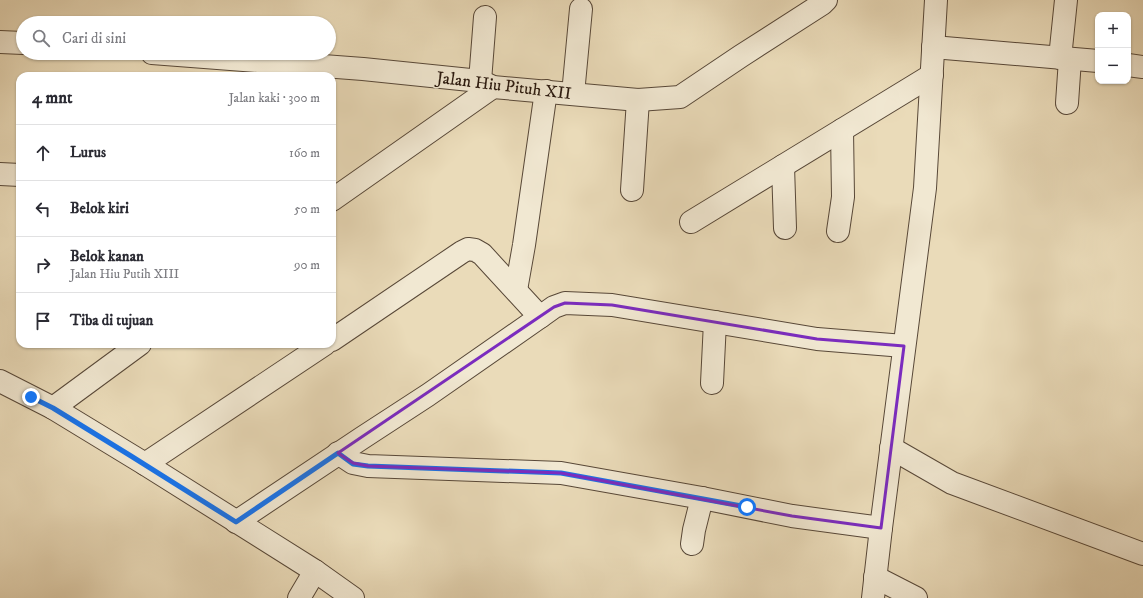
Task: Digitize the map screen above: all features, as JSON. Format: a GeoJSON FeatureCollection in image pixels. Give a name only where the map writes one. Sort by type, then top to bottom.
{"type":"FeatureCollection","features":[{"type":"Feature","properties":{"kind":"street","name":"Jalan Hiu Pituh XII"},"geometry":{"type":"LineString","coordinates":[[244,60],[363,69],[546,91],[638,100],[680,97],[826,0]]}},
{"type":"Feature","properties":{"kind":"street"},"geometry":{"type":"LineString","coordinates":[[916,598],[874,588],[925,188],[936,0]]}},
{"type":"Feature","properties":{"kind":"street"},"geometry":{"type":"LineString","coordinates":[[1066,0],[1065,58],[1067,103]]}},
{"type":"Feature","properties":{"kind":"street"},"geometry":{"type":"LineString","coordinates":[[573,94],[581,9]]}},
{"type":"Feature","properties":{"kind":"street"},"geometry":{"type":"LineString","coordinates":[[336,196],[486,84],[485,17]]}},
{"type":"Feature","properties":{"kind":"street"},"geometry":{"type":"LineString","coordinates":[[0,42],[16,43]]}},
{"type":"Feature","properties":{"kind":"street"},"geometry":{"type":"LineString","coordinates":[[933,47],[1095,61]]}},
{"type":"Feature","properties":{"kind":"street"},"geometry":{"type":"LineString","coordinates":[[1131,65],[1143,67]]}},
{"type":"Feature","properties":{"kind":"street"},"geometry":{"type":"LineString","coordinates":[[691,222],[932,76]]}},
{"type":"Feature","properties":{"kind":"street"},"geometry":{"type":"LineString","coordinates":[[516,290],[524,246],[546,91]]}},
{"type":"Feature","properties":{"kind":"street"},"geometry":{"type":"LineString","coordinates":[[632,190],[638,100]]}},
{"type":"Feature","properties":{"kind":"street"},"geometry":{"type":"LineString","coordinates":[[838,231],[843,197],[842,130]]}},
{"type":"Feature","properties":{"kind":"street"},"geometry":{"type":"LineString","coordinates":[[783,166],[785,228]]}},
{"type":"Feature","properties":{"kind":"street"},"geometry":{"type":"LineString","coordinates":[[0,174],[16,175]]}},
{"type":"Feature","properties":{"kind":"street"},"geometry":{"type":"LineString","coordinates":[[336,337],[468,249],[475,250],[482,254],[540,317]]}},
{"type":"Feature","properties":{"kind":"street"},"geometry":{"type":"LineString","coordinates":[[236,522],[338,453],[428,395],[540,317],[565,303],[612,305],[817,339],[904,346]]}},
{"type":"Feature","properties":{"kind":"street"},"geometry":{"type":"LineString","coordinates":[[712,383],[715,322]]}},
{"type":"Feature","properties":{"kind":"street"},"geometry":{"type":"LineString","coordinates":[[53,408],[135,348]]}},
{"type":"Feature","properties":{"kind":"street"},"geometry":{"type":"LineString","coordinates":[[145,464],[319,348]]}},
{"type":"Feature","properties":{"kind":"street"},"geometry":{"type":"LineString","coordinates":[[0,381],[53,408],[145,464],[315,571],[352,598]]}},
{"type":"Feature","properties":{"kind":"street"},"geometry":{"type":"LineString","coordinates":[[892,448],[952,483],[1143,554]]}},
{"type":"Feature","properties":{"kind":"street"},"geometry":{"type":"LineString","coordinates":[[338,453],[353,464],[368,466],[561,473],[702,498],[792,516],[881,528]]}},
{"type":"Feature","properties":{"kind":"street"},"geometry":{"type":"LineString","coordinates":[[692,544],[702,498]]}},
{"type":"Feature","properties":{"kind":"street"},"geometry":{"type":"LineString","coordinates":[[298,598],[315,571]]}},
{"type":"Feature","properties":{"kind":"highlighted area"},"geometry":{"type":"Polygon","coordinates":[[[565,303],[612,305],[817,339],[904,346],[881,528],[792,516],[561,473],[368,466],[353,463],[338,453],[554,307],[565,303]]]}},
{"type":"Feature","properties":{"kind":"route"},"geometry":{"type":"LineString","coordinates":[[31,397],[53,408],[145,464],[236,522],[338,453],[353,464],[368,466],[443,470],[561,473],[747,507]]}}]}
